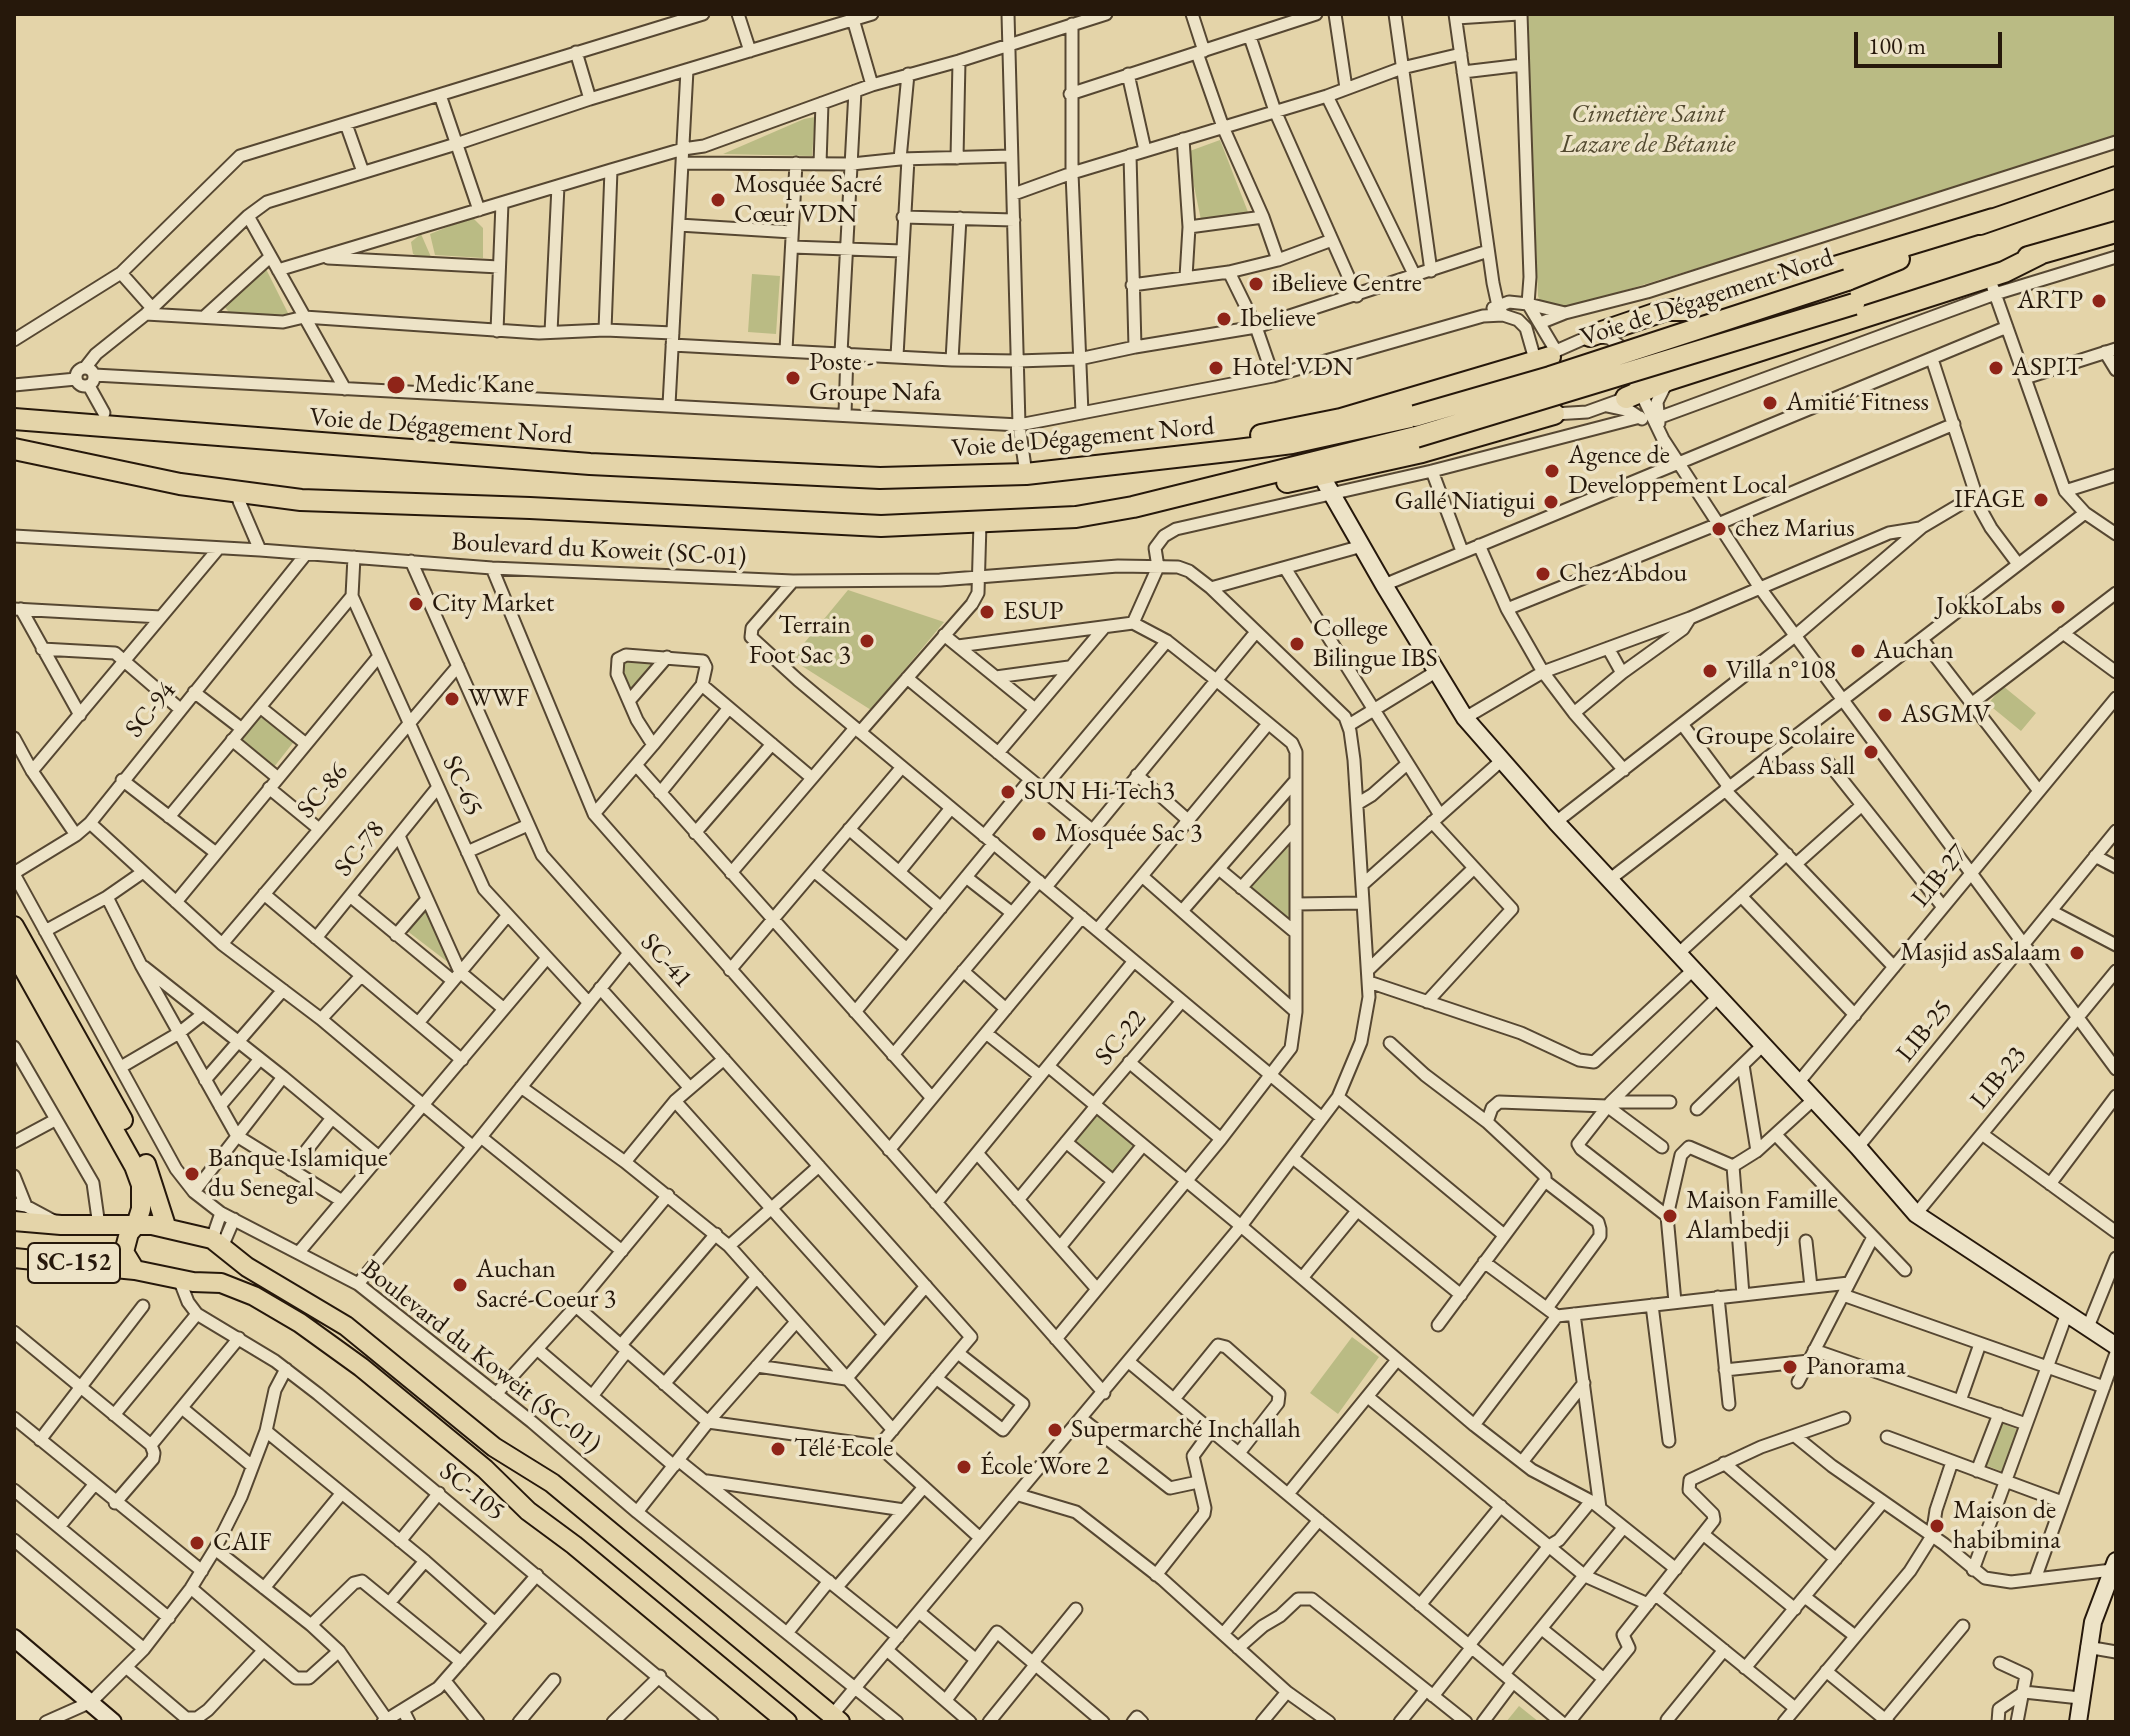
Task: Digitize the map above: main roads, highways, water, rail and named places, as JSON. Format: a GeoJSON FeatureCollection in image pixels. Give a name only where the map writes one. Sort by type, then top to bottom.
{"type":"FeatureCollection","features":[{"type":"Feature","properties":{"kind":"highway","name":"Voie de Dégagement Nord"},"geometry":{"type":"LineString","coordinates":[[14,419],[103,419],[379,449],[590,464],[880,478],[1026,474],[1292,443],[1415,416],[1550,377],[1847,280],[1993,219],[2116,177]]}},
{"type":"Feature","properties":{"kind":"highway"},"geometry":{"type":"LineString","coordinates":[[1590,336],[1666,310],[1693,310],[1993,219]]}},
{"type":"Feature","properties":{"kind":"highway","name":"Voie de Dégagement Nord"},"geometry":{"type":"LineString","coordinates":[[14,449],[238,493],[362,503],[530,508],[881,526],[1076,517],[1133,507],[1416,437],[1854,304],[2116,232]]}},
{"type":"Feature","properties":{"kind":"highway"},"geometry":{"type":"LineString","coordinates":[[1634,392],[1992,285],[2040,254]]}},
{"type":"Feature","properties":{"kind":"highway"},"geometry":{"type":"LineString","coordinates":[[1173,456],[1233,440],[1341,419],[1545,360]]}},
{"type":"Feature","properties":{"kind":"highway"},"geometry":{"type":"LineString","coordinates":[[14,406],[103,419]]}},
{"type":"Feature","properties":{"kind":"highway"},"geometry":{"type":"LineString","coordinates":[[1133,507],[1178,504],[1321,475],[1422,452],[1554,414]]}},
{"type":"Feature","properties":{"kind":"highway"},"geometry":{"type":"LineString","coordinates":[[14,462],[156,492],[328,506],[362,503]]}},
{"type":"Feature","properties":{"kind":"main road"},"geometry":{"type":"LineString","coordinates":[[14,926],[144,1158],[166,1226]]}},
{"type":"Feature","properties":{"kind":"main road"},"geometry":{"type":"LineString","coordinates":[[15,955],[134,1166],[141,1185],[141,1209],[124,1252],[135,1270]]}},
{"type":"Feature","properties":{"kind":"main road"},"geometry":{"type":"LineString","coordinates":[[18,1210],[61,1225],[166,1226],[217,1243],[247,1267],[346,1326],[494,1447],[552,1483],[834,1719]]}},
{"type":"Feature","properties":{"kind":"main road"},"geometry":{"type":"LineString","coordinates":[[207,1282],[217,1278],[224,1269],[225,1259],[217,1243]]}},
{"type":"Feature","properties":{"kind":"main road","name":"SC-152"},"geometry":{"type":"LineString","coordinates":[[14,1258],[135,1270],[207,1282]]}},
{"type":"Feature","properties":{"kind":"main road"},"geometry":{"type":"LineString","coordinates":[[207,1282],[221,1283],[254,1296],[318,1334],[485,1469],[528,1511],[574,1545],[787,1722]]}},
{"type":"Feature","properties":{"kind":"place","name":"Mosquée Sacré Cœur VDN"},"geometry":{"type":"Point","coordinates":[718,200]}},
{"type":"Feature","properties":{"kind":"place","name":"iBelieve Centre"},"geometry":{"type":"Point","coordinates":[1256,284]}},
{"type":"Feature","properties":{"kind":"place","name":"ARTP"},"geometry":{"type":"Point","coordinates":[2099,301]}},
{"type":"Feature","properties":{"kind":"place","name":"Ibelieve"},"geometry":{"type":"Point","coordinates":[1224,319]}},
{"type":"Feature","properties":{"kind":"place","name":"Hotel VDN"},"geometry":{"type":"Point","coordinates":[1216,368]}},
{"type":"Feature","properties":{"kind":"place","name":"ASPIT"},"geometry":{"type":"Point","coordinates":[1996,368]}},
{"type":"Feature","properties":{"kind":"place","name":"Poste - Groupe Nafa"},"geometry":{"type":"Point","coordinates":[793,378]}},
{"type":"Feature","properties":{"kind":"place","name":"Medic'Kane"},"geometry":{"type":"Point","coordinates":[396,385]}},
{"type":"Feature","properties":{"kind":"place","name":"Amitié Fitness"},"geometry":{"type":"Point","coordinates":[1770,403]}},
{"type":"Feature","properties":{"kind":"place","name":"Agence de Developpement Local"},"geometry":{"type":"Point","coordinates":[1552,471]}},
{"type":"Feature","properties":{"kind":"place","name":"IFAGE"},"geometry":{"type":"Point","coordinates":[2041,500]}},
{"type":"Feature","properties":{"kind":"place","name":"Gallé Niatigui"},"geometry":{"type":"Point","coordinates":[1551,502]}},
{"type":"Feature","properties":{"kind":"place","name":"chez Marius"},"geometry":{"type":"Point","coordinates":[1719,529]}},
{"type":"Feature","properties":{"kind":"place","name":"Chez Abdou"},"geometry":{"type":"Point","coordinates":[1543,574]}},
{"type":"Feature","properties":{"kind":"place","name":"City Market"},"geometry":{"type":"Point","coordinates":[416,604]}},
{"type":"Feature","properties":{"kind":"place","name":"JokkoLabs"},"geometry":{"type":"Point","coordinates":[2058,607]}},
{"type":"Feature","properties":{"kind":"place","name":"ESUP"},"geometry":{"type":"Point","coordinates":[987,612]}},
{"type":"Feature","properties":{"kind":"place","name":"Terrain Foot Sac 3"},"geometry":{"type":"Point","coordinates":[867,641]}},
{"type":"Feature","properties":{"kind":"place","name":"College Bilingue IBS"},"geometry":{"type":"Point","coordinates":[1297,644]}},
{"type":"Feature","properties":{"kind":"place","name":"Auchan"},"geometry":{"type":"Point","coordinates":[1858,651]}},
{"type":"Feature","properties":{"kind":"place","name":"Villa n°108"},"geometry":{"type":"Point","coordinates":[1710,671]}},
{"type":"Feature","properties":{"kind":"place","name":"WWF"},"geometry":{"type":"Point","coordinates":[452,699]}},
{"type":"Feature","properties":{"kind":"place","name":"ASGMV"},"geometry":{"type":"Point","coordinates":[1885,715]}},
{"type":"Feature","properties":{"kind":"place","name":"Groupe Scolaire Abass Sall"},"geometry":{"type":"Point","coordinates":[1871,752]}},
{"type":"Feature","properties":{"kind":"place","name":"SUN Hi-Tech3"},"geometry":{"type":"Point","coordinates":[1008,792]}},
{"type":"Feature","properties":{"kind":"place","name":"Mosquée Sac 3"},"geometry":{"type":"Point","coordinates":[1039,834]}},
{"type":"Feature","properties":{"kind":"place","name":"Masjid asSalaam"},"geometry":{"type":"Point","coordinates":[2077,953]}},
{"type":"Feature","properties":{"kind":"place","name":"Banque Islamique du Senegal"},"geometry":{"type":"Point","coordinates":[192,1174]}},
{"type":"Feature","properties":{"kind":"place","name":"Maison Famille Alambedji"},"geometry":{"type":"Point","coordinates":[1670,1216]}},
{"type":"Feature","properties":{"kind":"place","name":"Auchan Sacré-Coeur 3"},"geometry":{"type":"Point","coordinates":[460,1285]}},
{"type":"Feature","properties":{"kind":"place","name":"Panorama"},"geometry":{"type":"Point","coordinates":[1790,1367]}},
{"type":"Feature","properties":{"kind":"place","name":"Supermarché Inchallah"},"geometry":{"type":"Point","coordinates":[1055,1430]}},
{"type":"Feature","properties":{"kind":"place","name":"Télé Ecole"},"geometry":{"type":"Point","coordinates":[778,1449]}},
{"type":"Feature","properties":{"kind":"place","name":"École Wore 2"},"geometry":{"type":"Point","coordinates":[964,1467]}},
{"type":"Feature","properties":{"kind":"place","name":"Maison de habibmina"},"geometry":{"type":"Point","coordinates":[1937,1526]}},
{"type":"Feature","properties":{"kind":"place","name":"CAIF"},"geometry":{"type":"Point","coordinates":[197,1543]}},
{"type":"Feature","properties":{"kind":"park label","name":"Cimetière Saint Lazare de Bétanie"},"geometry":{"type":"Point","coordinates":[1648,130]}}]}
